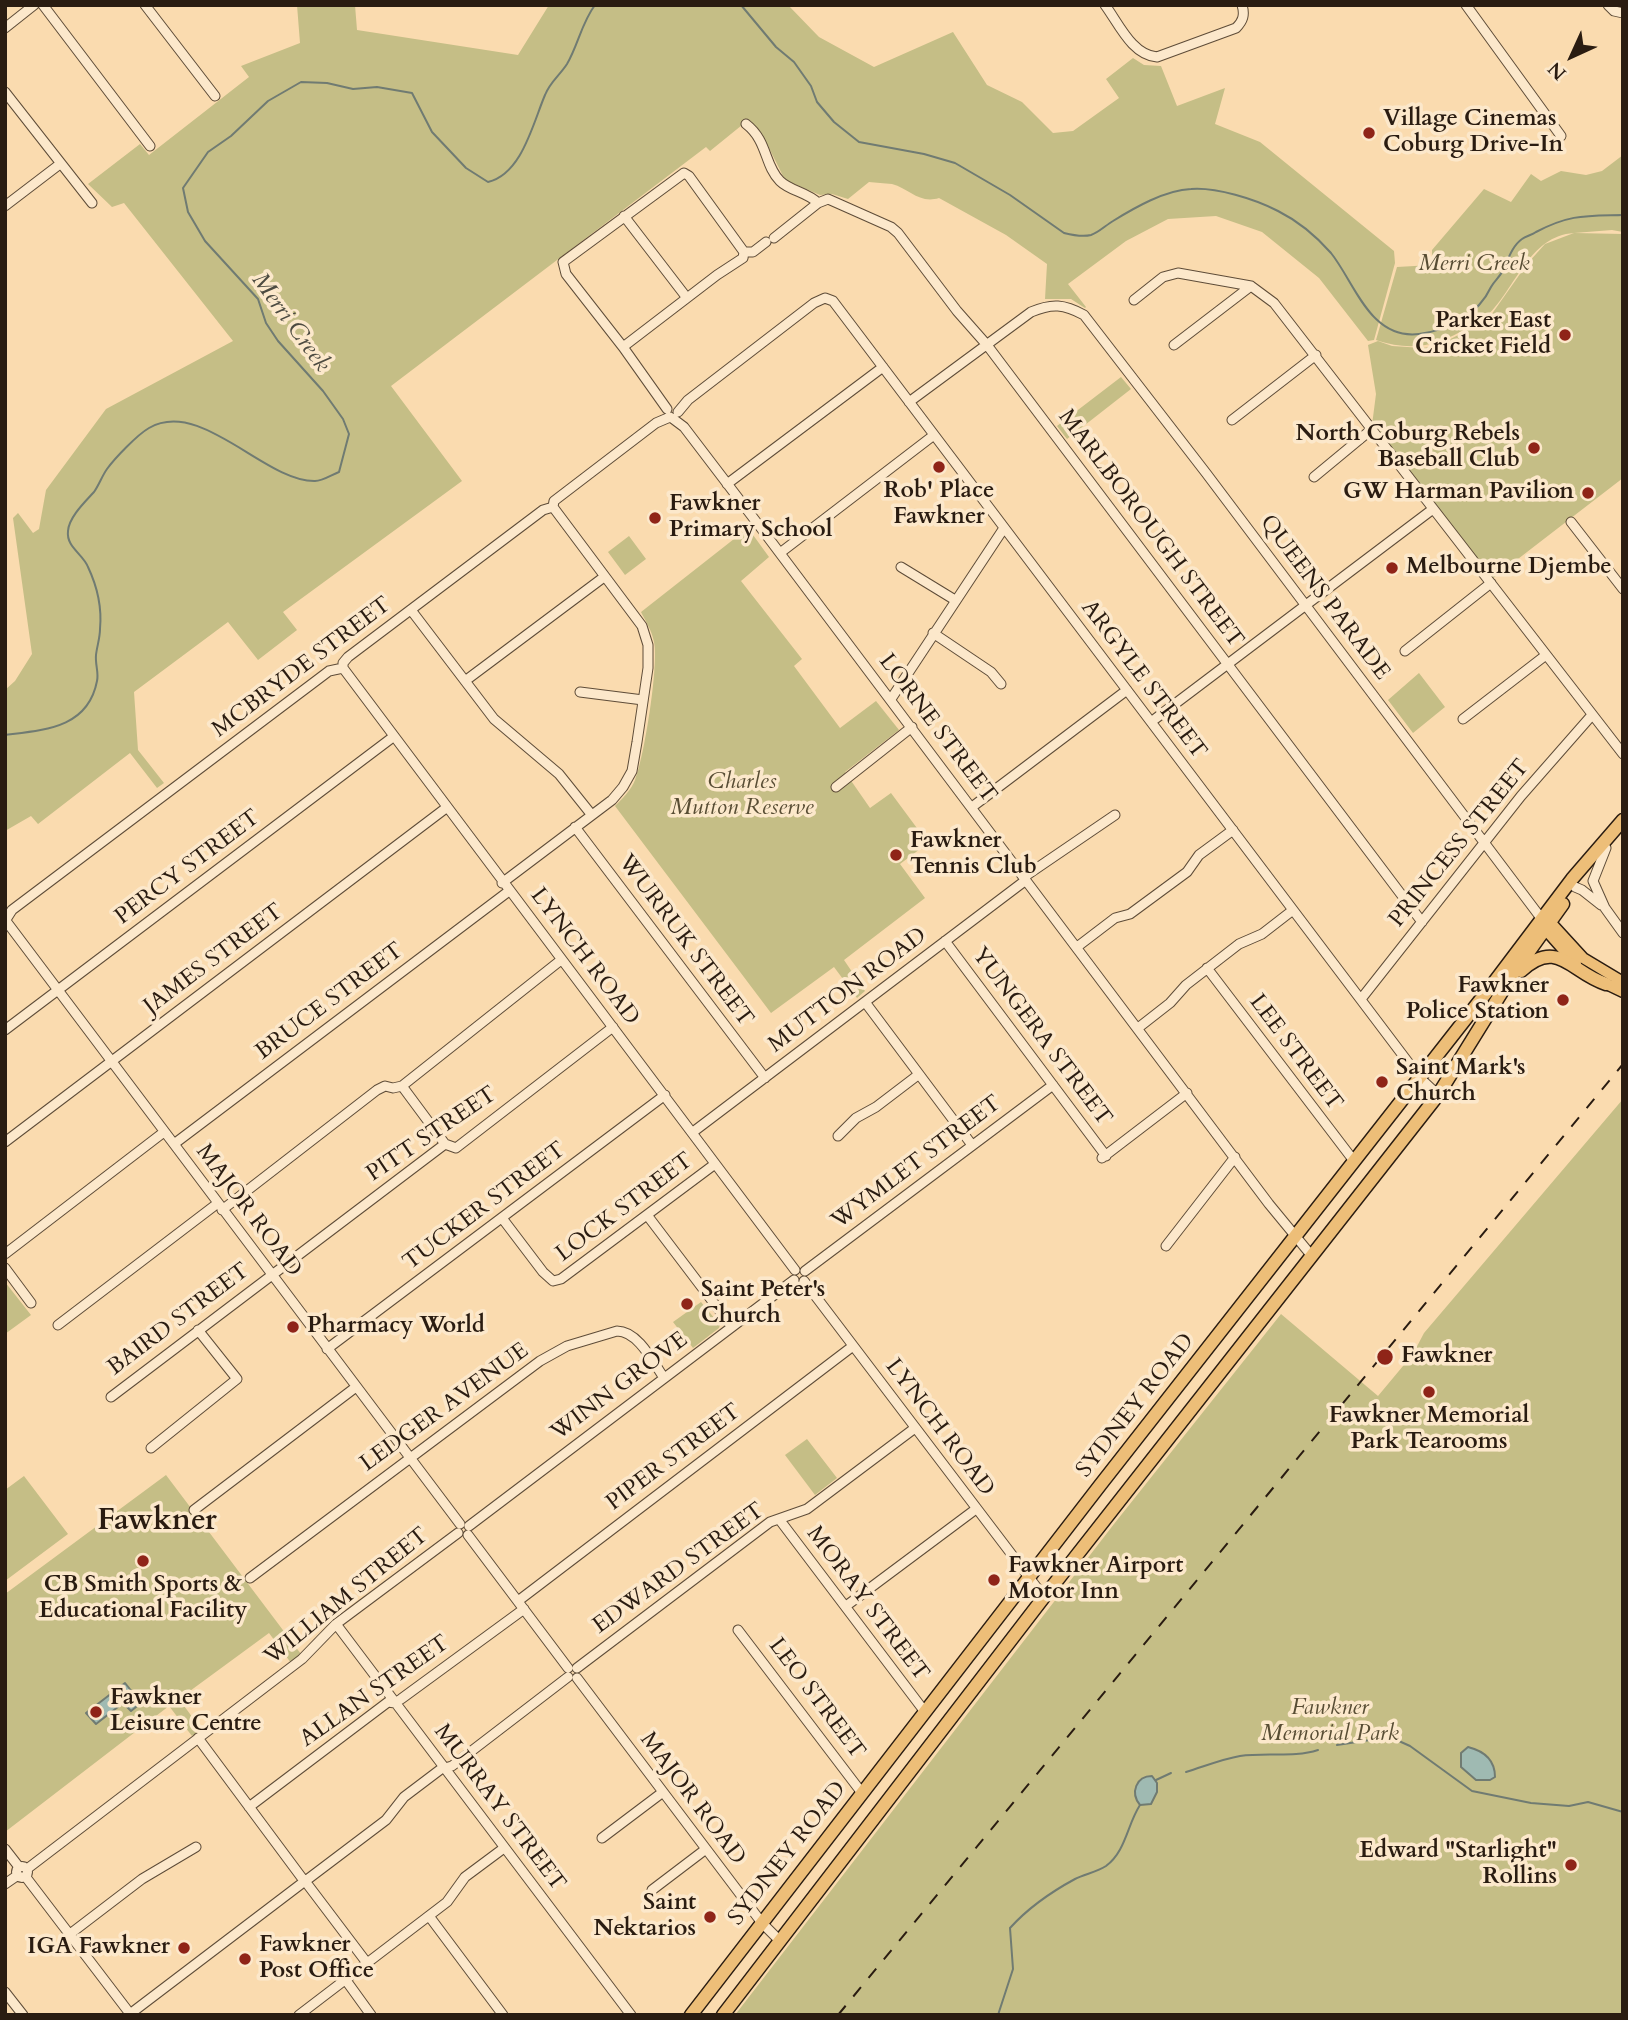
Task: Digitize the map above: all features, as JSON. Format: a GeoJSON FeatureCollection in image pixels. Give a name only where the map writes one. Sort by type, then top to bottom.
{"type":"FeatureCollection","features":[{"type":"Feature","properties":{"kind":"highway","name":"SYDNEY ROAD"},"geometry":{"type":"LineString","coordinates":[[691,2015],[1353,1161],[1576,887],[1606,848],[1620,824]]}},
{"type":"Feature","properties":{"kind":"highway","name":"SYDNEY ROAD"},"geometry":{"type":"LineString","coordinates":[[723,2015],[1044,1597],[1438,1095],[1545,923],[1600,844],[1620,824]]}},
{"type":"Feature","properties":{"kind":"highway"},"geometry":{"type":"LineString","coordinates":[[1507,984],[1534,960],[1551,956],[1563,960],[1595,981],[1606,984]]}},
{"type":"Feature","properties":{"kind":"main road"},"geometry":{"type":"LineString","coordinates":[[1545,923],[1583,958],[1623,982]]}},
{"type":"Feature","properties":{"kind":"main road"},"geometry":{"type":"LineString","coordinates":[[1545,923],[1578,966],[1623,992]]}},
{"type":"Feature","properties":{"kind":"street"},"geometry":{"type":"LineString","coordinates":[[5,28],[34,5]]}},
{"type":"Feature","properties":{"kind":"street"},"geometry":{"type":"LineString","coordinates":[[43,5],[150,146]]}},
{"type":"Feature","properties":{"kind":"street"},"geometry":{"type":"LineString","coordinates":[[145,5],[215,96]]}},
{"type":"Feature","properties":{"kind":"street"},"geometry":{"type":"LineString","coordinates":[[1105,5],[1136,49],[1157,57],[1236,28],[1244,14],[1242,5]]}},
{"type":"Feature","properties":{"kind":"street"},"geometry":{"type":"LineString","coordinates":[[1466,5],[1561,136]]}},
{"type":"Feature","properties":{"kind":"street"},"geometry":{"type":"LineString","coordinates":[[1608,5],[1622,15]]}},
{"type":"Feature","properties":{"kind":"street"},"geometry":{"type":"LineString","coordinates":[[5,92],[92,203]]}},
{"type":"Feature","properties":{"kind":"street"},"geometry":{"type":"LineString","coordinates":[[744,252],[753,252],[818,203],[810,195],[778,179],[758,135],[746,124]]}},
{"type":"Feature","properties":{"kind":"street"},"geometry":{"type":"LineString","coordinates":[[5,206],[61,164]]}},
{"type":"Feature","properties":{"kind":"street"},"geometry":{"type":"LineString","coordinates":[[623,347],[743,258],[744,252],[689,176],[684,173],[624,216],[687,298]]}},
{"type":"Feature","properties":{"kind":"street","name":"MARLBOROUGH STREET"},"geometry":{"type":"LineString","coordinates":[[818,203],[831,200],[895,229],[957,311],[987,345],[1423,922]]}},
{"type":"Feature","properties":{"kind":"street","name":"LORNE STREET"},"geometry":{"type":"LineString","coordinates":[[624,216],[563,262],[566,274],[1311,1255]]}},
{"type":"Feature","properties":{"kind":"street"},"geometry":{"type":"LineString","coordinates":[[1134,300],[1163,276],[1178,273],[1251,286],[1274,303],[1623,754]]}},
{"type":"Feature","properties":{"kind":"street"},"geometry":{"type":"LineString","coordinates":[[1174,345],[1251,286]]}},
{"type":"Feature","properties":{"kind":"street","name":"ARGYLE STREET"},"geometry":{"type":"LineString","coordinates":[[814,303],[825,298],[833,301],[1420,1078],[1438,1095]]}},
{"type":"Feature","properties":{"kind":"street","name":"MCBRYDE STREET"},"geometry":{"type":"LineString","coordinates":[[6,921],[12,911],[318,679],[335,668],[343,668],[348,657],[543,510],[553,507],[554,501],[814,303]]}},
{"type":"Feature","properties":{"kind":"street","name":"QUEENS PARADE"},"geometry":{"type":"LineString","coordinates":[[987,345],[1031,312],[1047,305],[1070,307],[1094,325],[1545,923]]}},
{"type":"Feature","properties":{"kind":"street"},"geometry":{"type":"LineString","coordinates":[[909,402],[987,345]]}},
{"type":"Feature","properties":{"kind":"street"},"geometry":{"type":"LineString","coordinates":[[1232,420],[1316,355]]}},
{"type":"Feature","properties":{"kind":"street"},"geometry":{"type":"LineString","coordinates":[[727,484],[883,367]]}},
{"type":"Feature","properties":{"kind":"street"},"geometry":{"type":"LineString","coordinates":[[1314,477],[1372,429]]}},
{"type":"Feature","properties":{"kind":"street"},"geometry":{"type":"LineString","coordinates":[[780,553],[934,435]]}},
{"type":"Feature","properties":{"kind":"street","name":"BRUCE STREET"},"geometry":{"type":"LineString","coordinates":[[174,1144],[506,887],[575,827],[612,800],[624,786],[632,771],[648,668],[648,645],[642,626],[553,507]]}},
{"type":"Feature","properties":{"kind":"street"},"geometry":{"type":"LineString","coordinates":[[1152,722],[1433,509]]}},
{"type":"Feature","properties":{"kind":"street"},"geometry":{"type":"LineString","coordinates":[[1571,522],[1623,589]]}},
{"type":"Feature","properties":{"kind":"street"},"geometry":{"type":"LineString","coordinates":[[891,699],[1004,528]]}},
{"type":"Feature","properties":{"kind":"street"},"geometry":{"type":"LineString","coordinates":[[901,567],[956,600]]}},
{"type":"Feature","properties":{"kind":"street"},"geometry":{"type":"LineString","coordinates":[[466,681],[604,577]]}},
{"type":"Feature","properties":{"kind":"street"},"geometry":{"type":"LineString","coordinates":[[1405,651],[1491,583]]}},
{"type":"Feature","properties":{"kind":"street"},"geometry":{"type":"LineString","coordinates":[[411,610],[494,719],[559,774],[591,814]]}},
{"type":"Feature","properties":{"kind":"street"},"geometry":{"type":"LineString","coordinates":[[933,633],[991,672],[1001,684]]}},
{"type":"Feature","properties":{"kind":"street"},"geometry":{"type":"LineString","coordinates":[[1463,719],[1546,655]]}},
{"type":"Feature","properties":{"kind":"street","name":"LYNCH ROAD"},"geometry":{"type":"LineString","coordinates":[[343,668],[446,808],[1044,1597]]}},
{"type":"Feature","properties":{"kind":"street"},"geometry":{"type":"LineString","coordinates":[[972,807],[1127,690]]}},
{"type":"Feature","properties":{"kind":"street"},"geometry":{"type":"LineString","coordinates":[[580,692],[643,700]]}},
{"type":"Feature","properties":{"kind":"street","name":"PRINCESS STREET"},"geometry":{"type":"LineString","coordinates":[[1361,999],[1521,796],[1592,715]]}},
{"type":"Feature","properties":{"kind":"street"},"geometry":{"type":"LineString","coordinates":[[836,787],[912,727]]}},
{"type":"Feature","properties":{"kind":"street","name":"PERCY STREET"},"geometry":{"type":"LineString","coordinates":[[5,1030],[393,737]]}},
{"type":"Feature","properties":{"kind":"street","name":"JAMES STREET"},"geometry":{"type":"LineString","coordinates":[[5,1142],[446,808]]}},
{"type":"Feature","properties":{"kind":"street","name":"MUTTON ROAD"},"geometry":{"type":"LineString","coordinates":[[693,1132],[1025,878],[1115,815]]}},
{"type":"Feature","properties":{"kind":"street","name":"WURRUK STREET"},"geometry":{"type":"LineString","coordinates":[[575,827],[765,1078]]}},
{"type":"Feature","properties":{"kind":"street"},"geometry":{"type":"LineString","coordinates":[[1077,947],[1115,918],[1130,914],[1187,872],[1202,852],[1233,830]]}},
{"type":"Feature","properties":{"kind":"street"},"geometry":{"type":"LineString","coordinates":[[1606,848],[1593,881],[1605,908],[1623,933]]}},
{"type":"Feature","properties":{"kind":"street"},"geometry":{"type":"LineString","coordinates":[[1576,887],[1605,908]]}},
{"type":"Feature","properties":{"kind":"street"},"geometry":{"type":"LineString","coordinates":[[1138,1028],[1170,1003],[1207,968],[1239,944],[1262,934],[1293,910]]}},
{"type":"Feature","properties":{"kind":"street","name":"MAJOR ROAD"},"geometry":{"type":"LineString","coordinates":[[6,921],[572,1673],[762,1923],[779,1941]]}},
{"type":"Feature","properties":{"kind":"street","name":"YUNGERA STREET"},"geometry":{"type":"LineString","coordinates":[[945,941],[1053,1085],[1103,1157],[1187,1093]]}},
{"type":"Feature","properties":{"kind":"street"},"geometry":{"type":"LineString","coordinates":[[58,1325],[377,1090],[385,1086],[401,1086],[561,960]]}},
{"type":"Feature","properties":{"kind":"street","name":"LEE STREET"},"geometry":{"type":"LineString","coordinates":[[1207,968],[1353,1161]]}},
{"type":"Feature","properties":{"kind":"street"},"geometry":{"type":"LineString","coordinates":[[865,1002],[972,1145]]}},
{"type":"Feature","properties":{"kind":"street","name":"PITT STREET"},"geometry":{"type":"LineString","coordinates":[[271,1274],[445,1144],[456,1148],[613,1027]]}},
{"type":"Feature","properties":{"kind":"street"},"geometry":{"type":"LineString","coordinates":[[838,1136],[856,1118],[876,1107],[918,1075]]}},
{"type":"Feature","properties":{"kind":"street","name":"WYMLET STREET"},"geometry":{"type":"LineString","coordinates":[[800,1275],[1053,1085]]}},
{"type":"Feature","properties":{"kind":"street"},"geometry":{"type":"LineString","coordinates":[[401,1086],[445,1144]]}},
{"type":"Feature","properties":{"kind":"street","name":"TUCKER STREET"},"geometry":{"type":"LineString","coordinates":[[327,1349],[665,1095]]}},
{"type":"Feature","properties":{"kind":"street"},"geometry":{"type":"LineString","coordinates":[[5,1254],[164,1132]]}},
{"type":"Feature","properties":{"kind":"street"},"geometry":{"type":"LineString","coordinates":[[1166,1246],[1235,1157]]}},
{"type":"Feature","properties":{"kind":"street","name":"LOCK STREET"},"geometry":{"type":"LineString","coordinates":[[502,1218],[543,1272],[553,1281],[561,1279],[715,1164]]}},
{"type":"Feature","properties":{"kind":"street"},"geometry":{"type":"LineString","coordinates":[[647,1215],[732,1327]]}},
{"type":"Feature","properties":{"kind":"street"},"geometry":{"type":"LineString","coordinates":[[5,1268],[31,1303]]}},
{"type":"Feature","properties":{"kind":"street","name":"BAIRD STREET"},"geometry":{"type":"LineString","coordinates":[[111,1396],[271,1274]]}},
{"type":"Feature","properties":{"kind":"street","name":"WINN GROVE"},"geometry":{"type":"LineString","coordinates":[[464,1530],[800,1275]]}},
{"type":"Feature","properties":{"kind":"street"},"geometry":{"type":"LineString","coordinates":[[151,1448],[237,1379],[198,1330]]}},
{"type":"Feature","properties":{"kind":"street","name":"LEDGER AVENUE"},"geometry":{"type":"LineString","coordinates":[[250,1578],[540,1361],[573,1344],[624,1331],[635,1339],[664,1378]]}},
{"type":"Feature","properties":{"kind":"street","name":"PIPER STREET"},"geometry":{"type":"LineString","coordinates":[[521,1605],[853,1346]]}},
{"type":"Feature","properties":{"kind":"street"},"geometry":{"type":"LineString","coordinates":[[194,1510],[356,1387]]}},
{"type":"Feature","properties":{"kind":"street","name":"EDWARD STREET"},"geometry":{"type":"LineString","coordinates":[[786,1528],[807,1509],[915,1428]]}},
{"type":"Feature","properties":{"kind":"street","name":"EDWARD STREET"},"geometry":{"type":"LineString","coordinates":[[130,2014],[386,1820],[404,1797],[441,1769],[446,1769],[769,1522],[807,1509]]}},
{"type":"Feature","properties":{"kind":"street"},"geometry":{"type":"LineString","coordinates":[[846,1606],[976,1509]]}},
{"type":"Feature","properties":{"kind":"street","name":"MORAY STREET"},"geometry":{"type":"LineString","coordinates":[[779,1519],[925,1712]]}},
{"type":"Feature","properties":{"kind":"street","name":"WILLIAM STREET"},"geometry":{"type":"LineString","coordinates":[[5,1884],[302,1659],[336,1624],[464,1530]]}},
{"type":"Feature","properties":{"kind":"street","name":"ALLAN STREET"},"geometry":{"type":"LineString","coordinates":[[249,1807],[388,1702],[395,1703],[521,1605]]}},
{"type":"Feature","properties":{"kind":"street","name":"MURRAY STREET"},"geometry":{"type":"LineString","coordinates":[[336,1624],[631,2015]]}},
{"type":"Feature","properties":{"kind":"street","name":"LEO STREET"},"geometry":{"type":"LineString","coordinates":[[738,1630],[862,1793]]}},
{"type":"Feature","properties":{"kind":"street"},"geometry":{"type":"LineString","coordinates":[[198,1738],[367,1963]]}},
{"type":"Feature","properties":{"kind":"street"},"geometry":{"type":"LineString","coordinates":[[602,1838],[663,1792]]}},
{"type":"Feature","properties":{"kind":"street"},"geometry":{"type":"LineString","coordinates":[[70,1934],[142,1879],[196,1847]]}},
{"type":"Feature","properties":{"kind":"street"},"geometry":{"type":"LineString","coordinates":[[299,2015],[447,1902],[465,1877],[504,1848]]}},
{"type":"Feature","properties":{"kind":"street"},"geometry":{"type":"LineString","coordinates":[[5,1849],[130,2014]]}},
{"type":"Feature","properties":{"kind":"street"},"geometry":{"type":"LineString","coordinates":[[652,1890],[706,1849]]}},
{"type":"Feature","properties":{"kind":"street"},"geometry":{"type":"LineString","coordinates":[[429,1916],[503,2015]]}},
{"type":"Feature","properties":{"kind":"street"},"geometry":{"type":"LineString","coordinates":[[345,1979],[371,2015]]}},
{"type":"Feature","properties":{"kind":"street"},"geometry":{"type":"LineString","coordinates":[[5,1992],[23,2015]]}},
{"type":"Feature","properties":{"kind":"green space"},"geometry":{"type":"Polygon","coordinates":[[[297,5],[355,5],[357,30],[518,55],[549,5],[788,5],[819,37],[874,67],[953,32],[987,85],[1022,102],[1053,133],[1073,131],[1119,98],[1106,79],[1133,58],[1144,65],[1161,66],[1177,106],[1225,88],[1215,124],[1260,142],[1394,251],[1395,263],[1374,340],[1368,341],[1319,278],[1262,232],[1216,216],[1168,219],[1126,241],[1068,284],[1085,308],[1071,299],[1045,299],[1047,264],[1006,235],[939,198],[920,198],[892,184],[869,182],[848,199],[832,194],[820,195],[785,180],[763,136],[747,121],[710,151],[706,147],[391,386],[462,481],[283,612],[297,630],[258,660],[228,622],[134,692],[138,750],[164,783],[157,788],[130,753],[38,824],[31,816],[5,831],[5,690],[15,681],[32,654],[13,518],[18,513],[33,533],[39,529],[46,490],[106,409],[233,341],[124,203],[112,207],[88,184],[140,144],[149,155],[249,77],[241,66],[300,43],[297,5]]]}},
{"type":"Feature","properties":{"kind":"green space","name":"Merri Creek"},"geometry":{"type":"Polygon","coordinates":[[[1623,155],[1623,232],[1612,230],[1559,236],[1534,253],[1487,316],[1457,334],[1435,343],[1413,346],[1376,340],[1397,267],[1432,265],[1432,250],[1484,189],[1511,202],[1531,174],[1541,181],[1561,171],[1586,175],[1602,171],[1623,155]]]}},
{"type":"Feature","properties":{"kind":"green space"},"geometry":{"type":"Polygon","coordinates":[[[1574,233],[1623,234],[1623,478],[1492,579],[1372,425],[1376,394],[1368,345],[1378,341],[1392,346],[1423,348],[1437,346],[1462,333],[1489,318],[1527,264],[1545,244],[1574,233]]]}},
{"type":"Feature","properties":{"kind":"green space"},"geometry":{"type":"Polygon","coordinates":[[[1121,377],[1131,389],[1067,439],[1057,426],[1121,377]]]}},
{"type":"Feature","properties":{"kind":"green space","name":"Charles Mutton Reserve"},"geometry":{"type":"Polygon","coordinates":[[[748,528],[769,557],[741,581],[802,659],[794,666],[840,728],[876,701],[899,730],[845,772],[870,808],[891,793],[928,843],[900,864],[925,898],[844,960],[865,991],[857,998],[834,967],[771,1013],[615,806],[635,780],[650,711],[654,642],[641,612],[748,528]]]}},
{"type":"Feature","properties":{"kind":"green space"},"geometry":{"type":"Polygon","coordinates":[[[629,536],[646,559],[625,575],[608,552],[629,536]]]}},
{"type":"Feature","properties":{"kind":"green space"},"geometry":{"type":"Polygon","coordinates":[[[1419,673],[1445,707],[1413,733],[1388,700],[1419,673]]]}},
{"type":"Feature","properties":{"kind":"green space","name":"Fawkner Memorial Park"},"geometry":{"type":"Polygon","coordinates":[[[1623,1099],[1623,2015],[735,2015],[1114,1524],[1281,1314],[1378,1396],[1413,1354],[1424,1333],[1623,1099]]]}},
{"type":"Feature","properties":{"kind":"green space"},"geometry":{"type":"Polygon","coordinates":[[[5,1282],[31,1315],[5,1334],[5,1282]]]}},
{"type":"Feature","properties":{"kind":"green space"},"geometry":{"type":"Polygon","coordinates":[[[701,1302],[720,1325],[693,1348],[673,1322],[701,1302]]]}},
{"type":"Feature","properties":{"kind":"green space"},"geometry":{"type":"Polygon","coordinates":[[[807,1439],[837,1478],[815,1495],[785,1455],[807,1439]]]}},
{"type":"Feature","properties":{"kind":"green space"},"geometry":{"type":"Polygon","coordinates":[[[166,1475],[301,1654],[291,1663],[269,1633],[179,1699],[201,1729],[192,1736],[169,1706],[5,1832],[5,1594],[166,1475]]]}},
{"type":"Feature","properties":{"kind":"green space"},"geometry":{"type":"Polygon","coordinates":[[[24,1476],[68,1534],[5,1581],[5,1490],[24,1476]]]}},
{"type":"Feature","properties":{"kind":"water"},"geometry":{"type":"Polygon","coordinates":[[[125,1683],[141,1703],[131,1711],[123,1703],[96,1724],[86,1713],[125,1683]]]}},
{"type":"Feature","properties":{"kind":"water"},"geometry":{"type":"Polygon","coordinates":[[[1468,1747],[1488,1757],[1495,1777],[1490,1780],[1476,1780],[1461,1767],[1461,1753],[1468,1747]]]}},
{"type":"Feature","properties":{"kind":"water"},"geometry":{"type":"Polygon","coordinates":[[[1152,1776],[1157,1783],[1157,1792],[1151,1804],[1140,1805],[1135,1795],[1136,1786],[1142,1779],[1152,1776]]]}},
{"type":"Feature","properties":{"kind":"waterway","name":"Merri Creek"},"geometry":{"type":"LineString","coordinates":[[5,735],[63,724],[84,709],[92,697],[97,678],[99,605],[86,562],[72,546],[68,531],[71,520],[94,492],[111,464],[144,431],[169,422],[190,424],[211,432],[296,478],[318,481],[339,472],[349,434],[343,419],[323,391],[278,341],[266,323],[258,299],[205,241],[188,212],[183,188],[208,152],[231,136],[268,101],[301,82],[327,83],[353,89],[377,87],[412,93],[432,132],[466,168],[488,182],[500,177],[518,158],[531,133],[547,90],[567,64],[595,5]]}},
{"type":"Feature","properties":{"kind":"waterway","name":"Merri Creek"},"geometry":{"type":"LineString","coordinates":[[741,5],[776,47],[794,62],[811,86],[817,102],[834,122],[859,142],[924,154],[955,163],[1010,195],[1064,233],[1074,235],[1094,234],[1140,205],[1181,190],[1212,190],[1247,198],[1285,215],[1313,235],[1331,253],[1376,319],[1388,328],[1402,333],[1419,334],[1441,329],[1470,313],[1485,297],[1513,249],[1524,238],[1569,219],[1623,215]]}},
{"type":"Feature","properties":{"kind":"waterway"},"geometry":{"type":"LineString","coordinates":[[1337,1745],[1390,1737],[1410,1746],[1472,1791],[1531,1803],[1569,1806],[1588,1802],[1623,1812]]}},
{"type":"Feature","properties":{"kind":"waterway"},"geometry":{"type":"LineString","coordinates":[[1186,1772],[1240,1756],[1299,1754],[1318,1750]]}},
{"type":"Feature","properties":{"kind":"waterway"},"geometry":{"type":"LineString","coordinates":[[1156,1780],[1171,1773]]}},
{"type":"Feature","properties":{"kind":"waterway"},"geometry":{"type":"LineString","coordinates":[[998,2015],[1013,1969],[1010,1928],[1049,1895],[1113,1860],[1140,1805]]}},
{"type":"Feature","properties":{"kind":"railway"},"geometry":{"type":"LineString","coordinates":[[838,2015],[1623,1064]]}},
{"type":"Feature","properties":{"kind":"place","name":"Village Cinemas Coburg Drive-In"},"geometry":{"type":"Point","coordinates":[1369,133]}},
{"type":"Feature","properties":{"kind":"place","name":"Parker East Cricket Field"},"geometry":{"type":"Point","coordinates":[1565,335]}},
{"type":"Feature","properties":{"kind":"place","name":"North Coburg Rebels Baseball Club"},"geometry":{"type":"Point","coordinates":[1534,448]}},
{"type":"Feature","properties":{"kind":"place","name":"Rob' Place Fawkner"},"geometry":{"type":"Point","coordinates":[939,467]}},
{"type":"Feature","properties":{"kind":"place","name":"GW Harman Pavilion"},"geometry":{"type":"Point","coordinates":[1588,493]}},
{"type":"Feature","properties":{"kind":"place","name":"Fawkner Primary School"},"geometry":{"type":"Point","coordinates":[655,518]}},
{"type":"Feature","properties":{"kind":"place","name":"Melbourne Djembe"},"geometry":{"type":"Point","coordinates":[1392,568]}},
{"type":"Feature","properties":{"kind":"place","name":"Fawkner Tennis Club"},"geometry":{"type":"Point","coordinates":[896,855]}},
{"type":"Feature","properties":{"kind":"place","name":"Fawkner Police Station"},"geometry":{"type":"Point","coordinates":[1563,1000]}},
{"type":"Feature","properties":{"kind":"place","name":"Saint Mark's Church"},"geometry":{"type":"Point","coordinates":[1382,1082]}},
{"type":"Feature","properties":{"kind":"place","name":"Saint Peter's Church"},"geometry":{"type":"Point","coordinates":[687,1304]}},
{"type":"Feature","properties":{"kind":"place","name":"Pharmacy World"},"geometry":{"type":"Point","coordinates":[293,1327]}},
{"type":"Feature","properties":{"kind":"place","name":"Fawkner"},"geometry":{"type":"Point","coordinates":[1385,1357]}},
{"type":"Feature","properties":{"kind":"place","name":"Fawkner Memorial Park Tearooms"},"geometry":{"type":"Point","coordinates":[1429,1392]}},
{"type":"Feature","properties":{"kind":"place","name":"CB Smith Sports & Educational Facility"},"geometry":{"type":"Point","coordinates":[143,1561]}},
{"type":"Feature","properties":{"kind":"place","name":"Fawkner Airport Motor Inn"},"geometry":{"type":"Point","coordinates":[994,1580]}},
{"type":"Feature","properties":{"kind":"place","name":"Fawkner Leisure Centre"},"geometry":{"type":"Point","coordinates":[96,1712]}},
{"type":"Feature","properties":{"kind":"place","name":"Edward \"Starlight\" Rollins"},"geometry":{"type":"Point","coordinates":[1571,1865]}},
{"type":"Feature","properties":{"kind":"place","name":"Saint Nektarios"},"geometry":{"type":"Point","coordinates":[710,1917]}},
{"type":"Feature","properties":{"kind":"place","name":"IGA Fawkner"},"geometry":{"type":"Point","coordinates":[184,1948]}},
{"type":"Feature","properties":{"kind":"place","name":"Fawkner Post Office"},"geometry":{"type":"Point","coordinates":[245,1959]}},
{"type":"Feature","properties":{"kind":"district","name":"Fawkner"},"geometry":{"type":"Point","coordinates":[157,1522]}}]}
